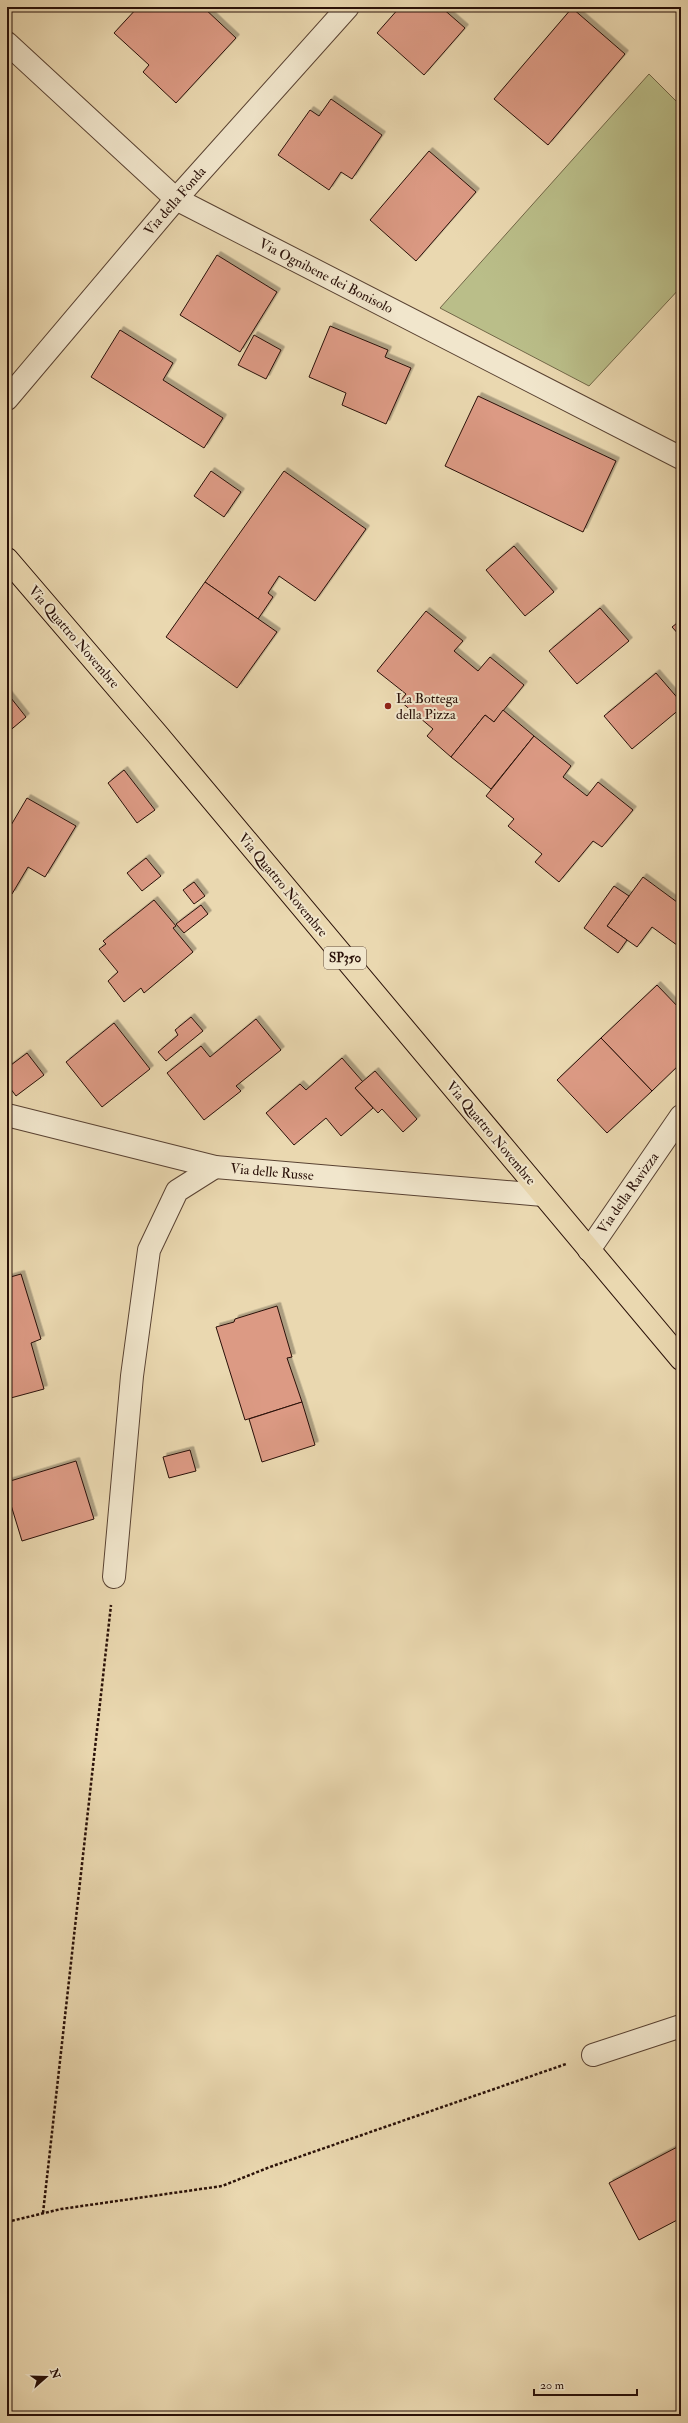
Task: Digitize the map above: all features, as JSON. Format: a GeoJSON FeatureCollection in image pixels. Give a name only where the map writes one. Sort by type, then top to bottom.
{"type":"FeatureCollection","features":[{"type":"Feature","properties":{"kind":"main road","name":"Via Quattro Novembre"},"geometry":{"type":"LineString","coordinates":[[7,559],[157,734],[681,1359]]}},
{"type":"Feature","properties":{"kind":"street","name":"Via della Fonda"},"geometry":{"type":"LineString","coordinates":[[7,399],[176,199],[348,7]]}},
{"type":"Feature","properties":{"kind":"street","name":"Via Ognibene dei Bonisolo"},"geometry":{"type":"LineString","coordinates":[[7,43],[176,199],[681,458]]}},
{"type":"Feature","properties":{"kind":"street","name":"Via delle Russe"},"geometry":{"type":"LineString","coordinates":[[7,1115],[214,1167],[543,1195]]}},
{"type":"Feature","properties":{"kind":"street","name":"Via della Ravizza"},"geometry":{"type":"LineString","coordinates":[[589,1250],[681,1116]]}},
{"type":"Feature","properties":{"kind":"street"},"geometry":{"type":"LineString","coordinates":[[114,1577],[132,1376],[149,1250],[177,1191],[214,1167]]}},
{"type":"Feature","properties":{"kind":"street"},"geometry":{"type":"LineString","coordinates":[[592,2055],[681,2026]]}},
{"type":"Feature","properties":{"kind":"path"},"geometry":{"type":"LineString","coordinates":[[43,2213],[114,1577]]}},
{"type":"Feature","properties":{"kind":"path"},"geometry":{"type":"LineString","coordinates":[[7,2222],[43,2213],[222,2186],[270,2167],[592,2055]]}},
{"type":"Feature","properties":{"kind":"green space"},"geometry":{"type":"Polygon","coordinates":[[[649,74],[681,106],[681,287],[589,386],[440,308],[649,74]]]}},
{"type":"Feature","properties":{"kind":"building"},"geometry":{"type":"Polygon","coordinates":[[[138,7],[203,7],[236,38],[176,103],[143,72],[149,65],[114,33],[138,7]]]}},
{"type":"Feature","properties":{"kind":"building"},"geometry":{"type":"Polygon","coordinates":[[[400,7],[441,7],[465,28],[424,75],[377,33],[400,7]]]}},
{"type":"Feature","properties":{"kind":"building"},"geometry":{"type":"Polygon","coordinates":[[[572,8],[625,54],[548,145],[494,99],[572,8]]]}},
{"type":"Feature","properties":{"kind":"building"},"geometry":{"type":"Polygon","coordinates":[[[331,99],[382,135],[352,179],[341,172],[329,190],[278,155],[310,110],[319,116],[331,99]]]}},
{"type":"Feature","properties":{"kind":"building"},"geometry":{"type":"Polygon","coordinates":[[[429,151],[476,192],[416,261],[370,220],[429,151]]]}},
{"type":"Feature","properties":{"kind":"building"},"geometry":{"type":"Polygon","coordinates":[[[217,255],[277,292],[240,352],[180,315],[217,255]]]}},
{"type":"Feature","properties":{"kind":"building"},"geometry":{"type":"Polygon","coordinates":[[[330,326],[388,350],[385,357],[411,368],[386,424],[342,405],[346,393],[309,377],[330,326]]]}},
{"type":"Feature","properties":{"kind":"building"},"geometry":{"type":"Polygon","coordinates":[[[120,330],[173,363],[163,380],[223,418],[204,448],[91,377],[120,330]]]}},
{"type":"Feature","properties":{"kind":"building"},"geometry":{"type":"Polygon","coordinates":[[[254,335],[281,350],[266,379],[238,365],[254,335]]]}},
{"type":"Feature","properties":{"kind":"building"},"geometry":{"type":"Polygon","coordinates":[[[478,396],[616,461],[583,532],[445,466],[478,396]]]}},
{"type":"Feature","properties":{"kind":"building"},"geometry":{"type":"Polygon","coordinates":[[[211,471],[241,492],[224,517],[194,496],[211,471]]]}},
{"type":"Feature","properties":{"kind":"building"},"geometry":{"type":"Polygon","coordinates":[[[284,471],[366,529],[315,601],[279,576],[268,593],[273,597],[258,619],[205,582],[284,471]]]}},
{"type":"Feature","properties":{"kind":"building"},"geometry":{"type":"Polygon","coordinates":[[[514,546],[554,592],[525,616],[486,570],[514,546]]]}},
{"type":"Feature","properties":{"kind":"building"},"geometry":{"type":"Polygon","coordinates":[[[205,582],[277,632],[237,688],[166,637],[205,582]]]}},
{"type":"Feature","properties":{"kind":"building"},"geometry":{"type":"Polygon","coordinates":[[[600,608],[629,641],[577,684],[549,651],[600,608]]]}},
{"type":"Feature","properties":{"kind":"building"},"geometry":{"type":"Polygon","coordinates":[[[426,611],[463,641],[454,651],[478,671],[490,657],[524,685],[494,722],[485,715],[451,757],[427,736],[433,729],[400,701],[406,694],[377,671],[426,611]]]}},
{"type":"Feature","properties":{"kind":"building"},"geometry":{"type":"Polygon","coordinates":[[[681,620],[681,637],[672,627],[681,620]]]}},
{"type":"Feature","properties":{"kind":"building"},"geometry":{"type":"Polygon","coordinates":[[[656,673],[681,702],[681,708],[632,749],[604,716],[656,673]]]}},
{"type":"Feature","properties":{"kind":"building"},"geometry":{"type":"Polygon","coordinates":[[[7,693],[26,717],[7,733],[7,693]]]}},
{"type":"Feature","properties":{"kind":"building"},"geometry":{"type":"Polygon","coordinates":[[[503,710],[534,736],[491,789],[451,757],[485,715],[494,722],[503,710]]]}},
{"type":"Feature","properties":{"kind":"building"},"geometry":{"type":"Polygon","coordinates":[[[534,736],[571,766],[563,777],[587,796],[598,782],[633,810],[602,847],[593,841],[559,882],[535,862],[542,854],[508,826],[514,819],[486,796],[534,736]]]}},
{"type":"Feature","properties":{"kind":"building"},"geometry":{"type":"Polygon","coordinates":[[[124,770],[155,810],[137,823],[108,783],[124,770]]]}},
{"type":"Feature","properties":{"kind":"building"},"geometry":{"type":"Polygon","coordinates":[[[27,798],[76,826],[45,877],[28,867],[12,894],[7,891],[7,832],[27,798]]]}},
{"type":"Feature","properties":{"kind":"building"},"geometry":{"type":"Polygon","coordinates":[[[146,858],[161,876],[142,891],[127,873],[146,858]]]}},
{"type":"Feature","properties":{"kind":"building"},"geometry":{"type":"Polygon","coordinates":[[[643,877],[681,905],[681,948],[652,927],[637,947],[607,926],[643,877]]]}},
{"type":"Feature","properties":{"kind":"building"},"geometry":{"type":"Polygon","coordinates":[[[194,882],[205,896],[194,904],[183,890],[194,882]]]}},
{"type":"Feature","properties":{"kind":"building"},"geometry":{"type":"Polygon","coordinates":[[[614,886],[629,896],[607,926],[627,940],[618,953],[584,928],[614,886]]]}},
{"type":"Feature","properties":{"kind":"building"},"geometry":{"type":"Polygon","coordinates":[[[154,900],[176,926],[173,928],[193,952],[144,993],[141,988],[124,1002],[108,981],[118,972],[99,949],[106,944],[103,941],[154,900]]]}},
{"type":"Feature","properties":{"kind":"building"},"geometry":{"type":"Polygon","coordinates":[[[201,905],[208,914],[184,933],[176,924],[201,905]]]}},
{"type":"Feature","properties":{"kind":"building"},"geometry":{"type":"Polygon","coordinates":[[[657,985],[681,1010],[681,1063],[652,1091],[601,1038],[657,985]]]}},
{"type":"Feature","properties":{"kind":"building"},"geometry":{"type":"Polygon","coordinates":[[[191,1017],[203,1031],[166,1061],[158,1052],[178,1035],[175,1030],[191,1017]]]}},
{"type":"Feature","properties":{"kind":"building"},"geometry":{"type":"Polygon","coordinates":[[[256,1019],[281,1050],[236,1086],[241,1091],[204,1120],[167,1073],[201,1046],[210,1057],[256,1019]]]}},
{"type":"Feature","properties":{"kind":"building"},"geometry":{"type":"Polygon","coordinates":[[[114,1023],[150,1069],[102,1107],[66,1062],[114,1023]]]}},
{"type":"Feature","properties":{"kind":"building"},"geometry":{"type":"Polygon","coordinates":[[[601,1038],[652,1091],[607,1133],[557,1080],[601,1038]]]}},
{"type":"Feature","properties":{"kind":"building"},"geometry":{"type":"Polygon","coordinates":[[[27,1053],[44,1075],[16,1096],[7,1084],[7,1068],[27,1053]]]}},
{"type":"Feature","properties":{"kind":"building"},"geometry":{"type":"Polygon","coordinates":[[[342,1058],[363,1082],[355,1088],[373,1108],[341,1136],[326,1118],[294,1145],[266,1113],[300,1084],[306,1090],[342,1058]]]}},
{"type":"Feature","properties":{"kind":"building"},"geometry":{"type":"Polygon","coordinates":[[[375,1071],[417,1119],[403,1132],[382,1109],[378,1113],[355,1088],[375,1071]]]}},
{"type":"Feature","properties":{"kind":"building"},"geometry":{"type":"Polygon","coordinates":[[[21,1274],[41,1339],[31,1343],[44,1389],[7,1399],[7,1278],[21,1274]]]}},
{"type":"Feature","properties":{"kind":"building"},"geometry":{"type":"Polygon","coordinates":[[[277,1306],[292,1357],[287,1358],[302,1402],[245,1420],[216,1327],[234,1322],[235,1319],[277,1306]]]}},
{"type":"Feature","properties":{"kind":"building"},"geometry":{"type":"Polygon","coordinates":[[[302,1402],[315,1445],[262,1462],[249,1419],[302,1402]]]}},
{"type":"Feature","properties":{"kind":"building"},"geometry":{"type":"Polygon","coordinates":[[[190,1450],[196,1471],[169,1478],[163,1457],[190,1450]]]}},
{"type":"Feature","properties":{"kind":"building"},"geometry":{"type":"Polygon","coordinates":[[[76,1461],[94,1519],[22,1541],[7,1492],[7,1482],[76,1461]]]}},
{"type":"Feature","properties":{"kind":"building"},"geometry":{"type":"Polygon","coordinates":[[[681,2145],[681,2218],[639,2240],[609,2183],[681,2145]]]}},
{"type":"Feature","properties":{"kind":"place","name":"La Bottega della Pizza"},"geometry":{"type":"Point","coordinates":[388,706]}}]}
